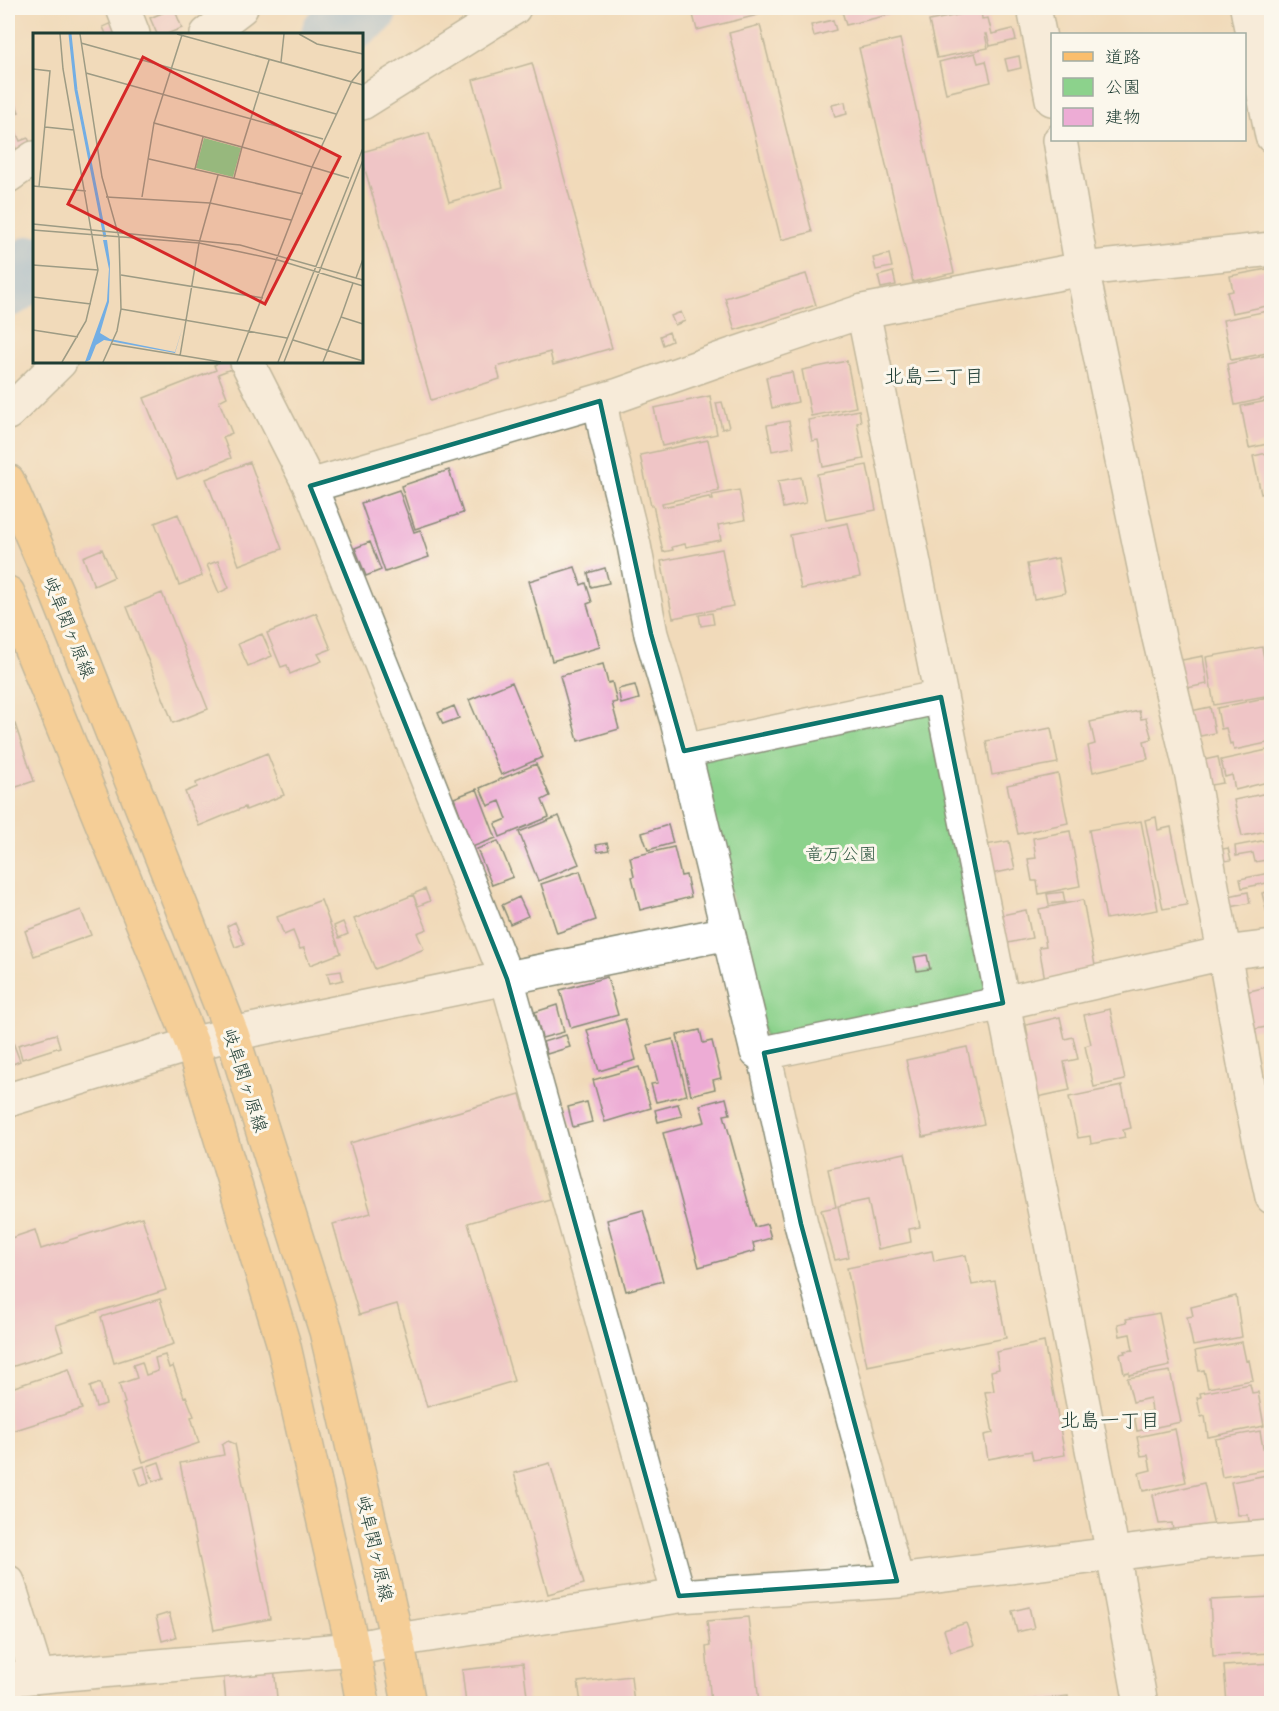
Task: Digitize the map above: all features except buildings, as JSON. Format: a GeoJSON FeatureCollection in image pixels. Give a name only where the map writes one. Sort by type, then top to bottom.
{"type":"FeatureCollection","features":[{"type":"Feature","properties":{"kind":"main road","name":"岐阜関ヶ原線"},"geometry":{"type":"LineString","coordinates":[[8,481],[60,602],[232,1034],[326,1331],[397,1640],[409,1704]]}},
{"type":"Feature","properties":{"kind":"main road"},"geometry":{"type":"LineString","coordinates":[[8,593],[192,1044],[283,1342],[363,1704]]}},
{"type":"Feature","properties":{"kind":"street"},"geometry":{"type":"LineString","coordinates":[[123,8],[133,33]]}},
{"type":"Feature","properties":{"kind":"street"},"geometry":{"type":"LineString","coordinates":[[208,33],[241,8]]}},
{"type":"Feature","properties":{"kind":"street"},"geometry":{"type":"LineString","coordinates":[[363,102],[514,8]]}},
{"type":"Feature","properties":{"kind":"street"},"geometry":{"type":"LineString","coordinates":[[1034,8],[1051,89]]}},
{"type":"Feature","properties":{"kind":"street"},"geometry":{"type":"LineString","coordinates":[[1247,8],[1272,136]]}},
{"type":"Feature","properties":{"kind":"street"},"geometry":{"type":"LineString","coordinates":[[1060,141],[1082,269],[1159,638],[1192,776],[1250,1096],[1272,1197]]}},
{"type":"Feature","properties":{"kind":"street"},"geometry":{"type":"LineString","coordinates":[[8,176],[33,159]]}},
{"type":"Feature","properties":{"kind":"street"},"geometry":{"type":"LineString","coordinates":[[310,486],[600,401],[863,311],[1082,269],[1272,249]]}},
{"type":"Feature","properties":{"kind":"street"},"geometry":{"type":"LineString","coordinates":[[863,311],[1113,1554],[1141,1704]]}},
{"type":"Feature","properties":{"kind":"street"},"geometry":{"type":"LineString","coordinates":[[8,413],[59,363]]}},
{"type":"Feature","properties":{"kind":"street"},"geometry":{"type":"LineString","coordinates":[[248,363],[310,486],[507,979],[679,1596]]}},
{"type":"Feature","properties":{"kind":"street"},"geometry":{"type":"LineString","coordinates":[[600,401],[634,545],[651,634],[677,721],[757,1052],[764,1053],[1003,1003],[1224,954],[1272,947]]}},
{"type":"Feature","properties":{"kind":"street"},"geometry":{"type":"LineString","coordinates":[[684,751],[941,697]]}},
{"type":"Feature","properties":{"kind":"street"},"geometry":{"type":"LineString","coordinates":[[8,1101],[192,1044],[232,1034],[728,933]]}},
{"type":"Feature","properties":{"kind":"street"},"geometry":{"type":"LineString","coordinates":[[764,1053],[801,1224],[897,1581]]}},
{"type":"Feature","properties":{"kind":"street"},"geometry":{"type":"LineString","coordinates":[[8,1582],[22,1677],[352,1649],[679,1596],[897,1581],[1207,1542],[1272,1537]]}},
{"type":"Feature","properties":{"kind":"highlighted area"},"geometry":{"type":"Polygon","coordinates":[[[600,401],[651,634],[684,751],[941,697],[1003,1003],[764,1053],[801,1224],[897,1581],[679,1596],[507,979],[310,486],[600,401]]]}},
{"type":"Feature","properties":{"kind":"green space","name":"竜万公園"},"geometry":{"type":"Polygon","coordinates":[[[933,711],[990,995],[766,1042],[698,760],[933,711]]]}},
{"type":"Feature","properties":{"kind":"waterway"},"geometry":{"type":"LineString","coordinates":[[333,33],[367,8]]}},
{"type":"Feature","properties":{"kind":"waterway"},"geometry":{"type":"LineString","coordinates":[[8,286],[33,267]]}},
{"type":"Feature","properties":{"kind":"district","name":"北島二丁目"},"geometry":{"type":"Point","coordinates":[934,375]}},
{"type":"Feature","properties":{"kind":"district","name":"北島一丁目"},"geometry":{"type":"Point","coordinates":[1110,1419]}}]}
